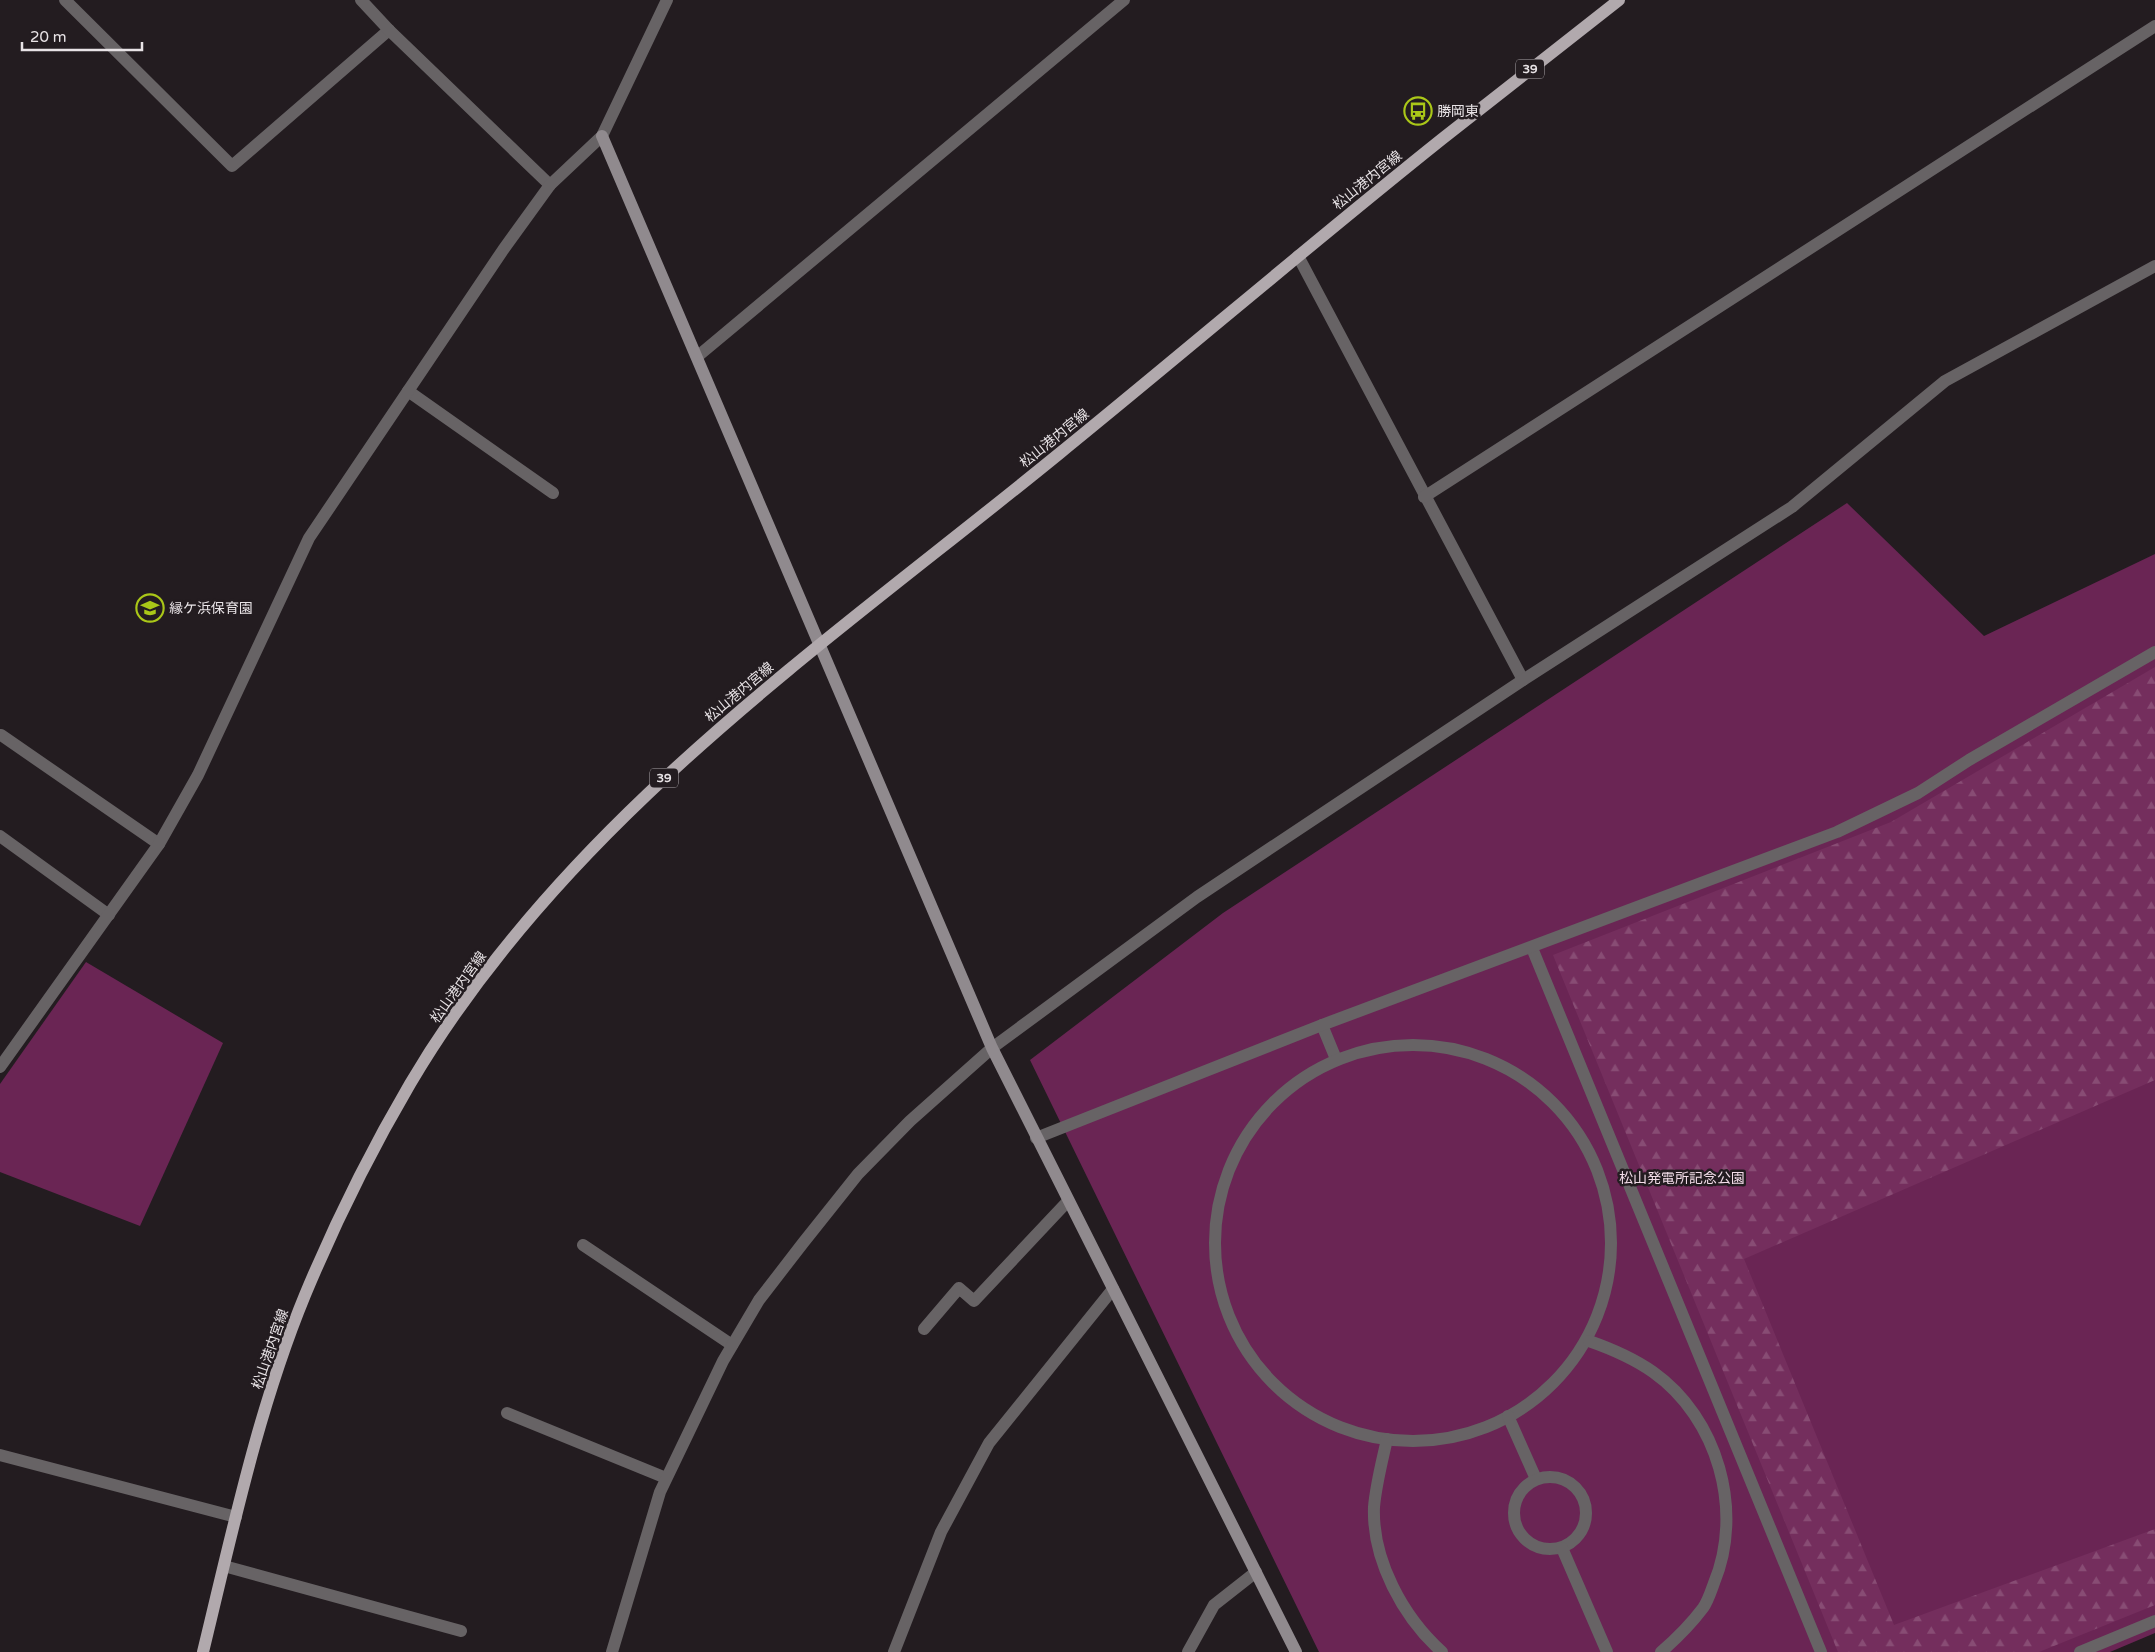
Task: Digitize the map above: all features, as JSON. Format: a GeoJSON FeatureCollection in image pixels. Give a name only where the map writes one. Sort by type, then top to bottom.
{"type":"FeatureCollection","features":[{"type":"Feature","properties":{"kind":"main road","name":"松山港内宮線"},"geometry":{"type":"LineString","coordinates":[[203,1652],[236,1517],[272,1391],[303,1300],[333,1232],[410,1084],[459,1009],[518,929],[582,859],[656,785],[721,726],[820,644],[1059,454],[1450,133],[1619,0]]}},
{"type":"Feature","properties":{"kind":"street"},"geometry":{"type":"LineString","coordinates":[[65,0],[232,166],[388,30]]}},
{"type":"Feature","properties":{"kind":"street"},"geometry":{"type":"LineString","coordinates":[[361,0],[388,30],[550,185]]}},
{"type":"Feature","properties":{"kind":"street"},"geometry":{"type":"LineString","coordinates":[[0,1067],[159,844],[198,775],[309,538],[550,185],[602,136],[667,0]]}},
{"type":"Feature","properties":{"kind":"street"},"geometry":{"type":"LineString","coordinates":[[698,356],[1124,0]]}},
{"type":"Feature","properties":{"kind":"street"},"geometry":{"type":"LineString","coordinates":[[1424,497],[2155,26]]}},
{"type":"Feature","properties":{"kind":"street"},"geometry":{"type":"LineString","coordinates":[[602,136],[698,356],[992,1048],[1296,1652]]}},
{"type":"Feature","properties":{"kind":"street"},"geometry":{"type":"LineString","coordinates":[[1298,256],[1424,497],[1523,680]]}},
{"type":"Feature","properties":{"kind":"street"},"geometry":{"type":"LineString","coordinates":[[612,1652],[660,1492],[732,1345],[759,1300],[858,1174],[910,1121],[992,1048],[1197,897],[1523,680],[1792,508],[1945,381],[2155,266]]}},
{"type":"Feature","properties":{"kind":"street"},"geometry":{"type":"LineString","coordinates":[[408,391],[553,493]]}},
{"type":"Feature","properties":{"kind":"street"},"geometry":{"type":"LineString","coordinates":[[1036,1138],[1322,1025],[1532,948],[1837,832],[1918,793],[1969,760],[2155,652]]}},
{"type":"Feature","properties":{"kind":"street"},"geometry":{"type":"LineString","coordinates":[[2,735],[159,844]]}},
{"type":"Feature","properties":{"kind":"street"},"geometry":{"type":"LineString","coordinates":[[0,836],[109,915]]}},
{"type":"Feature","properties":{"kind":"street"},"geometry":{"type":"LineString","coordinates":[[1532,948],[1821,1652]]}},
{"type":"Feature","properties":{"kind":"street"},"geometry":{"type":"LineString","coordinates":[[1322,1025],[1336,1059]]}},
{"type":"Feature","properties":{"kind":"street"},"geometry":{"type":"LineString","coordinates":[[1417,1044],[1458,1048],[1496,1062],[1530,1083],[1562,1110],[1584,1144],[1601,1180],[1611,1221],[1612,1261],[1604,1302],[1588,1341],[1552,1384],[1508,1416],[1479,1429],[1449,1437],[1418,1441],[1386,1439],[1348,1433],[1307,1415],[1274,1386],[1246,1351],[1226,1312],[1214,1269],[1213,1222],[1223,1181],[1240,1143],[1268,1109],[1298,1081],[1336,1059],[1377,1047],[1417,1044]]}},
{"type":"Feature","properties":{"kind":"street"},"geometry":{"type":"LineString","coordinates":[[924,1329],[959,1288],[974,1301],[1068,1201]]}},
{"type":"Feature","properties":{"kind":"street"},"geometry":{"type":"LineString","coordinates":[[583,1245],[732,1345]]}},
{"type":"Feature","properties":{"kind":"street"},"geometry":{"type":"LineString","coordinates":[[894,1652],[941,1532],[990,1443],[1113,1289]]}},
{"type":"Feature","properties":{"kind":"street"},"geometry":{"type":"LineString","coordinates":[[1588,1341],[1625,1354],[1655,1373],[1682,1398],[1702,1428],[1718,1463],[1726,1499],[1727,1538],[1718,1572],[1704,1606],[1680,1636],[1662,1652]]}},
{"type":"Feature","properties":{"kind":"street"},"geometry":{"type":"LineString","coordinates":[[507,1413],[666,1478]]}},
{"type":"Feature","properties":{"kind":"street"},"geometry":{"type":"LineString","coordinates":[[1508,1416],[1536,1479]]}},
{"type":"Feature","properties":{"kind":"street"},"geometry":{"type":"LineString","coordinates":[[1386,1439],[1374,1508],[1378,1542],[1388,1577],[1404,1607],[1424,1636],[1442,1652]]}},
{"type":"Feature","properties":{"kind":"street"},"geometry":{"type":"LineString","coordinates":[[0,1455],[236,1517]]}},
{"type":"Feature","properties":{"kind":"street"},"geometry":{"type":"LineString","coordinates":[[1550,1476],[1564,1480],[1577,1488],[1584,1500],[1587,1514],[1583,1528],[1575,1540],[1562,1548],[1549,1550],[1534,1547],[1523,1538],[1516,1526],[1513,1512],[1516,1498],[1524,1486],[1536,1479],[1550,1476]]}},
{"type":"Feature","properties":{"kind":"street"},"geometry":{"type":"LineString","coordinates":[[1562,1548],[1606,1652]]}},
{"type":"Feature","properties":{"kind":"street"},"geometry":{"type":"LineString","coordinates":[[224,1566],[461,1631]]}},
{"type":"Feature","properties":{"kind":"street"},"geometry":{"type":"LineString","coordinates":[[1188,1652],[1214,1605],[1256,1572]]}},
{"type":"Feature","properties":{"kind":"street"},"geometry":{"type":"LineString","coordinates":[[2080,1652],[2155,1621]]}},
{"type":"Feature","properties":{"kind":"green space","name":"松山発電所記念公園"},"geometry":{"type":"Polygon","coordinates":[[[1847,503],[1984,636],[2155,554],[2155,1633],[2110,1652],[1319,1652],[1030,1060],[1223,913],[1847,503]]]}},
{"type":"Feature","properties":{"kind":"green space"},"geometry":{"type":"Polygon","coordinates":[[[2155,667],[2155,1080],[1744,1259],[1894,1625],[2155,1529],[2155,1605],[2039,1652],[1838,1652],[1553,955],[1891,822],[2155,667]]]}},
{"type":"Feature","properties":{"kind":"green space"},"geometry":{"type":"Polygon","coordinates":[[[86,962],[223,1043],[140,1226],[0,1172],[0,1084],[86,962]]]}},
{"type":"Feature","properties":{"kind":"place","name":"勝岡東"},"geometry":{"type":"Point","coordinates":[1418,111]}},
{"type":"Feature","properties":{"kind":"place","name":"縁ケ浜保育園"},"geometry":{"type":"Point","coordinates":[150,608]}}]}
